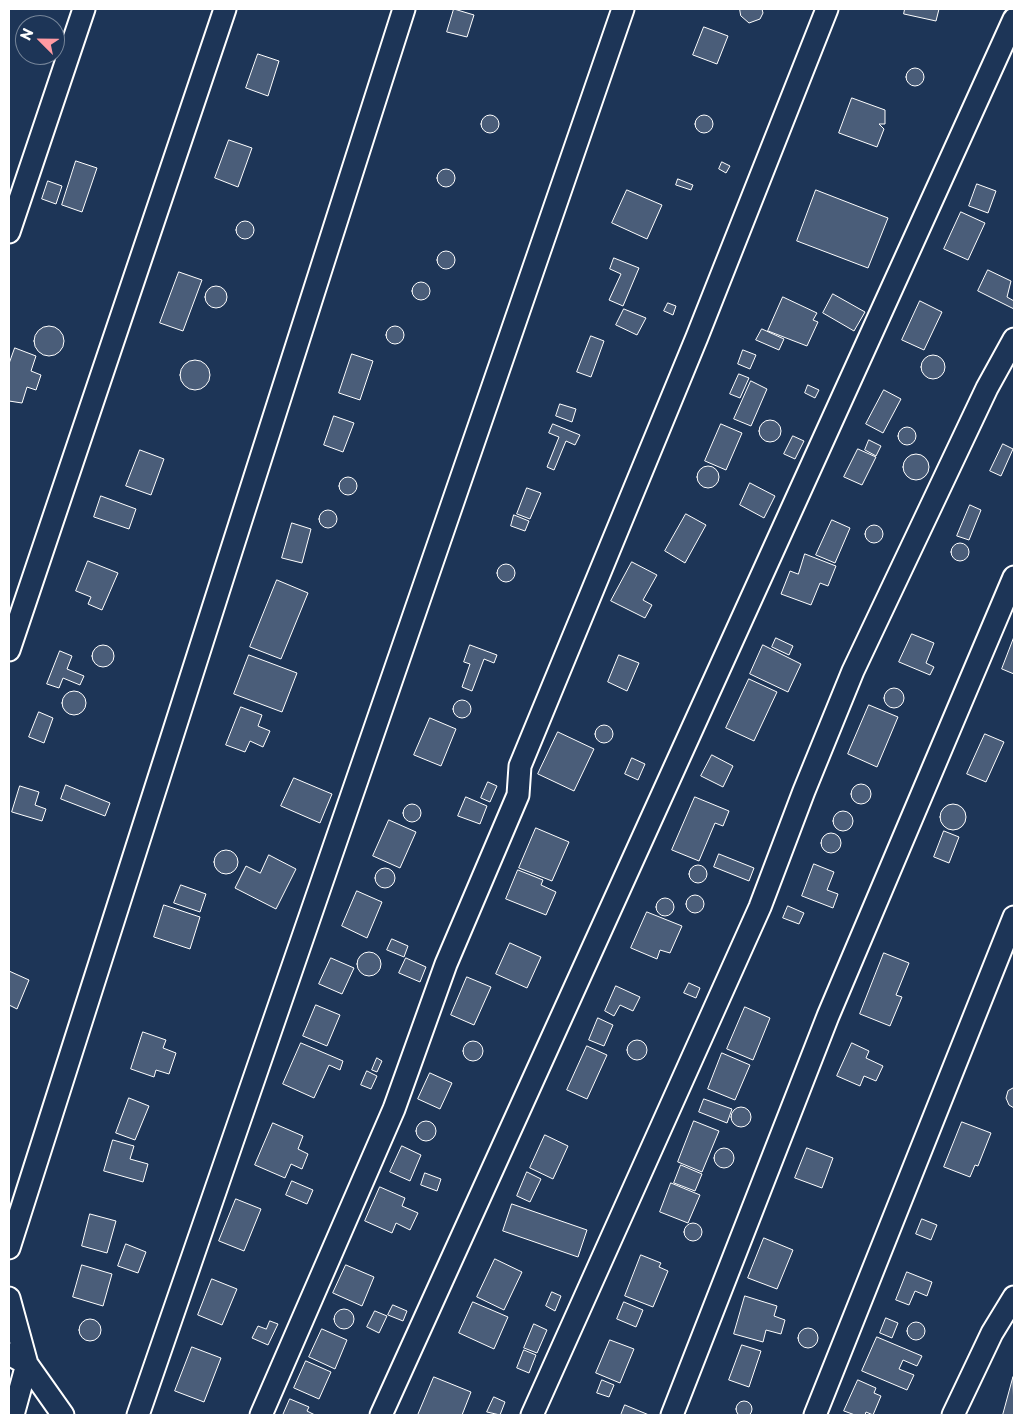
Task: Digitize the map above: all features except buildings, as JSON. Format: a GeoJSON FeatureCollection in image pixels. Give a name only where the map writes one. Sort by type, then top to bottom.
{"type":"FeatureCollection","features":[{"type":"Feature","properties":{"kind":"street"},"geometry":{"type":"LineString","coordinates":[[9,232],[84,9]]}},
{"type":"Feature","properties":{"kind":"street"},"geometry":{"type":"LineString","coordinates":[[9,650],[225,9]]}},
{"type":"Feature","properties":{"kind":"street"},"geometry":{"type":"LineString","coordinates":[[9,1248],[404,9]]}},
{"type":"Feature","properties":{"kind":"street"},"geometry":{"type":"LineString","coordinates":[[138,1415],[624,9]]}},
{"type":"Feature","properties":{"kind":"street"},"geometry":{"type":"LineString","coordinates":[[260,1415],[394,1109],[446,964],[518,795],[520,766],[697,337],[827,9]]}},
{"type":"Feature","properties":{"kind":"street"},"geometry":{"type":"LineString","coordinates":[[381,1415],[1014,19]]}},
{"type":"Feature","properties":{"kind":"street"},"geometry":{"type":"LineString","coordinates":[[532,1415],[760,907],[804,791],[853,671],[983,397],[1014,339]]}},
{"type":"Feature","properties":{"kind":"street"},"geometry":{"type":"LineString","coordinates":[[672,1415],[828,1016],[1014,577]]}},
{"type":"Feature","properties":{"kind":"street"},"geometry":{"type":"LineString","coordinates":[[815,1415],[1014,917]]}},
{"type":"Feature","properties":{"kind":"street"},"geometry":{"type":"LineString","coordinates":[[953,1415],[992,1333],[1014,1297]]}},
{"type":"Feature","properties":{"kind":"street"},"geometry":{"type":"LineString","coordinates":[[9,1298],[15,1364],[13,1415]]}},
{"type":"Feature","properties":{"kind":"street"},"geometry":{"type":"LineString","coordinates":[[15,1364],[63,1415]]}}]}
